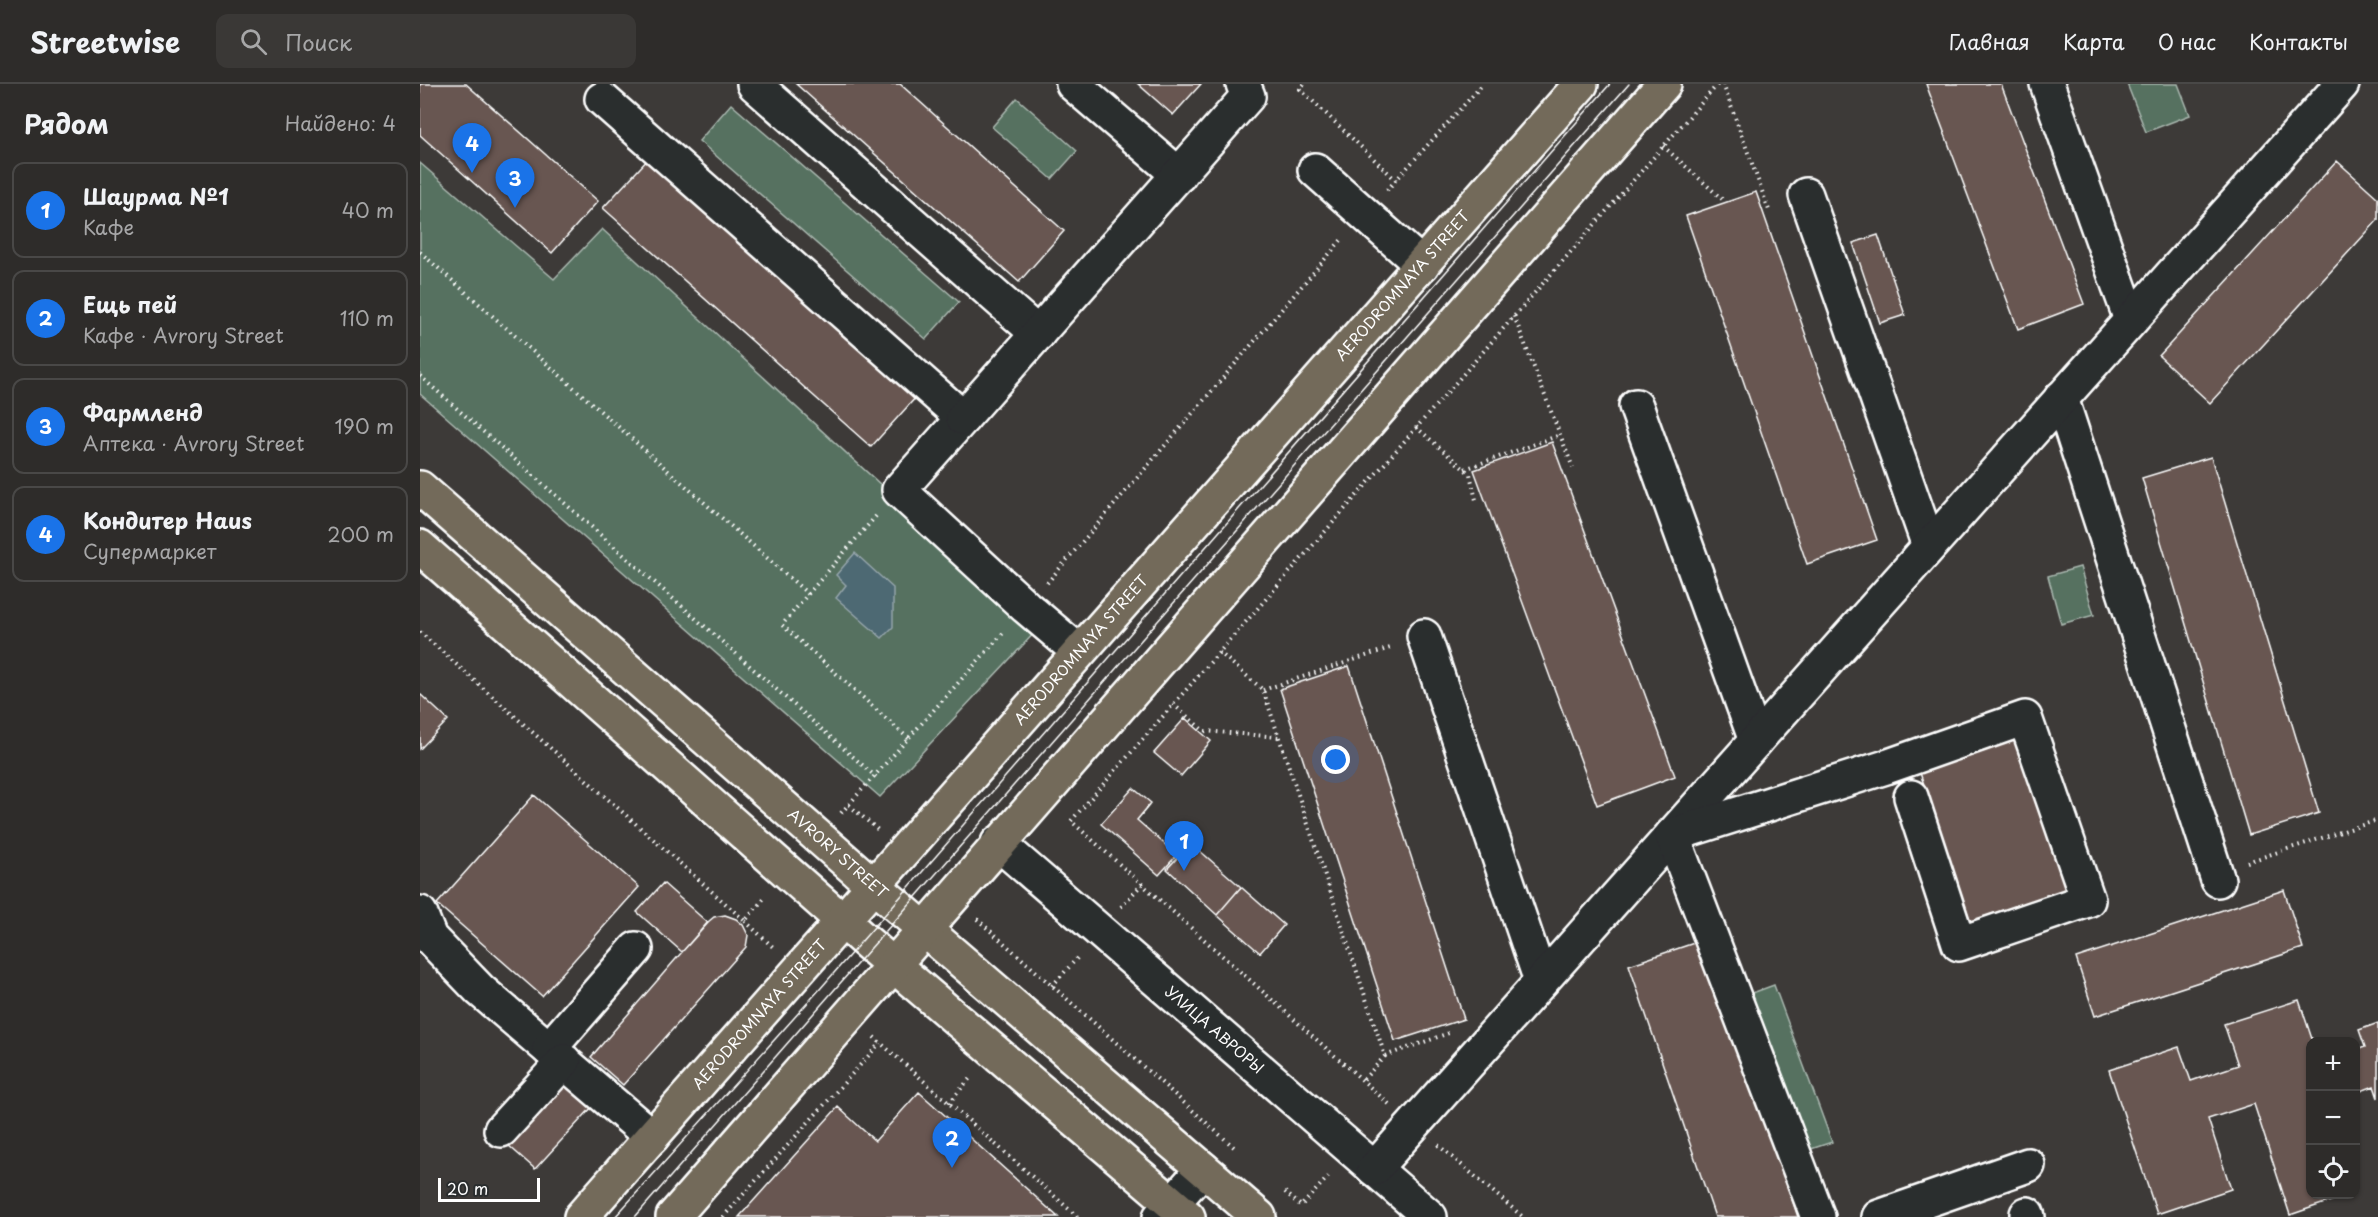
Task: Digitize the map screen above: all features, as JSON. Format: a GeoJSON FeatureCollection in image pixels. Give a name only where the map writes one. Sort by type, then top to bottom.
{"type":"FeatureCollection","features":[{"type":"Feature","properties":{"kind":"main road","name":"AERODROMNAYA STREET"},"geometry":{"type":"LineString","coordinates":[[581,1217],[1078,651],[1581,84]]}},
{"type":"Feature","properties":{"kind":"main road"},"geometry":{"type":"LineString","coordinates":[[673,1217],[1664,84]]}},
{"type":"Feature","properties":{"kind":"main road","name":"AVRORY STREET"},"geometry":{"type":"LineString","coordinates":[[420,488],[873,885],[1259,1217]]}},
{"type":"Feature","properties":{"kind":"main road"},"geometry":{"type":"LineString","coordinates":[[420,547],[1174,1212]]}},
{"type":"Feature","properties":{"kind":"lane"},"geometry":{"type":"LineString","coordinates":[[754,84],[1038,334]]}},
{"type":"Feature","properties":{"kind":"lane"},"geometry":{"type":"LineString","coordinates":[[1074,84],[1179,175]]}},
{"type":"Feature","properties":{"kind":"lane"},"geometry":{"type":"LineString","coordinates":[[1078,651],[1026,608],[898,490],[1248,96],[1243,84]]}},
{"type":"Feature","properties":{"kind":"lane"},"geometry":{"type":"LineString","coordinates":[[2047,84],[2131,320]]}},
{"type":"Feature","properties":{"kind":"lane"},"geometry":{"type":"LineString","coordinates":[[1364,1159],[1414,1124],[2342,84]]}},
{"type":"Feature","properties":{"kind":"lane"},"geometry":{"type":"LineString","coordinates":[[601,89],[963,418]]}},
{"type":"Feature","properties":{"kind":"lane"},"geometry":{"type":"LineString","coordinates":[[1316,170],[1422,265]]}},
{"type":"Feature","properties":{"kind":"lane"},"geometry":{"type":"LineString","coordinates":[[1806,195],[1929,546]]}},
{"type":"Feature","properties":{"kind":"lane"},"geometry":{"type":"LineString","coordinates":[[2061,398],[2216,876]]}},
{"type":"Feature","properties":{"kind":"lane"},"geometry":{"type":"LineString","coordinates":[[1636,406],[1756,741]]}},
{"type":"Feature","properties":{"kind":"lane"},"geometry":{"type":"LineString","coordinates":[[1424,636],[1541,981]]}},
{"type":"Feature","properties":{"kind":"lane"},"geometry":{"type":"LineString","coordinates":[[1672,835],[1886,767],[2025,718],[2088,900],[1959,944],[1911,797]]}},
{"type":"Feature","properties":{"kind":"lane"},"geometry":{"type":"LineString","coordinates":[[1672,835],[1818,1217]]}},
{"type":"Feature","properties":{"kind":"lane","name":"УЛИЦА АВРОРЫ"},"geometry":{"type":"LineString","coordinates":[[998,843],[1430,1217]]}},
{"type":"Feature","properties":{"kind":"lane"},"geometry":{"type":"LineString","coordinates":[[420,913],[430,938],[480,990],[652,1137]]}},
{"type":"Feature","properties":{"kind":"lane"},"geometry":{"type":"LineString","coordinates":[[501,1130],[636,949]]}},
{"type":"Feature","properties":{"kind":"lane"},"geometry":{"type":"LineString","coordinates":[[1879,1217],[2028,1165]]}},
{"type":"Feature","properties":{"kind":"lane"},"geometry":{"type":"LineString","coordinates":[[1174,1212],[1203,1170]]}},
{"type":"Feature","properties":{"kind":"path"},"geometry":{"type":"LineString","coordinates":[[1304,84],[1299,89],[1396,180]]}},
{"type":"Feature","properties":{"kind":"path"},"geometry":{"type":"LineString","coordinates":[[818,837],[876,777],[1026,608],[1364,214],[1483,84]]}},
{"type":"Feature","properties":{"kind":"path"},"geometry":{"type":"LineString","coordinates":[[1522,1217],[1362,1081],[1071,821],[1718,84]]}},
{"type":"Feature","properties":{"kind":"path"},"geometry":{"type":"LineString","coordinates":[[1723,84],[1770,213]]}},
{"type":"Feature","properties":{"kind":"path"},"geometry":{"type":"LineString","coordinates":[[1663,146],[1722,199]]}},
{"type":"Feature","properties":{"kind":"path"},"geometry":{"type":"LineString","coordinates":[[420,252],[808,594]]}},
{"type":"Feature","properties":{"kind":"path"},"geometry":{"type":"LineString","coordinates":[[1514,316],[1573,468]]}},
{"type":"Feature","properties":{"kind":"path"},"geometry":{"type":"LineString","coordinates":[[420,376],[876,777]]}},
{"type":"Feature","properties":{"kind":"path"},"geometry":{"type":"LineString","coordinates":[[1416,427],[1470,474],[1476,500]]}},
{"type":"Feature","properties":{"kind":"path"},"geometry":{"type":"LineString","coordinates":[[1465,469],[1560,435]]}},
{"type":"Feature","properties":{"kind":"path"},"geometry":{"type":"LineString","coordinates":[[898,490],[782,625],[909,739]]}},
{"type":"Feature","properties":{"kind":"path"},"geometry":{"type":"LineString","coordinates":[[420,632],[745,921],[787,872]]}},
{"type":"Feature","properties":{"kind":"path"},"geometry":{"type":"LineString","coordinates":[[1263,690],[1424,636]]}},
{"type":"Feature","properties":{"kind":"path"},"geometry":{"type":"LineString","coordinates":[[1219,652],[1263,690],[1279,737],[1384,1056],[1362,1081]]}},
{"type":"Feature","properties":{"kind":"path"},"geometry":{"type":"LineString","coordinates":[[1173,704],[1204,731],[1279,737]]}},
{"type":"Feature","properties":{"kind":"path"},"geometry":{"type":"LineString","coordinates":[[849,805],[903,851]]}},
{"type":"Feature","properties":{"kind":"path"},"geometry":{"type":"LineString","coordinates":[[2216,876],[2378,820]]}},
{"type":"Feature","properties":{"kind":"path"},"geometry":{"type":"LineString","coordinates":[[952,898],[1239,1151]]}},
{"type":"Feature","properties":{"kind":"path"},"geometry":{"type":"LineString","coordinates":[[723,1217],[880,1042]]}},
{"type":"Feature","properties":{"kind":"path"},"geometry":{"type":"LineString","coordinates":[[890,1051],[1078,1217]]}},
{"type":"Feature","properties":{"kind":"path"},"geometry":{"type":"LineString","coordinates":[[1283,1190],[1301,1206],[1364,1159]]}},
{"type":"Feature","properties":{"kind":"green space"},"geometry":{"type":"Polygon","coordinates":[[[2127,84],[2178,84],[2190,115],[2146,132],[2127,84]]]}},
{"type":"Feature","properties":{"kind":"green space"},"geometry":{"type":"Polygon","coordinates":[[[1017,98],[1077,151],[1052,179],[992,127],[1017,98]]]}},
{"type":"Feature","properties":{"kind":"green space"},"geometry":{"type":"Polygon","coordinates":[[[731,104],[959,302],[926,339],[699,141],[731,104]]]}},
{"type":"Feature","properties":{"kind":"green space"},"geometry":{"type":"Polygon","coordinates":[[[420,163],[554,279],[602,229],[1038,629],[880,797],[420,394],[420,163]]]}},
{"type":"Feature","properties":{"kind":"green space"},"geometry":{"type":"Polygon","coordinates":[[[2080,567],[2094,615],[2061,624],[2048,576],[2080,567]]]}},
{"type":"Feature","properties":{"kind":"green space"},"geometry":{"type":"Polygon","coordinates":[[[1774,985],[1832,1142],[1805,1151],[1747,995],[1774,985]]]}},
{"type":"Feature","properties":{"kind":"water"},"geometry":{"type":"Polygon","coordinates":[[[855,553],[893,588],[893,627],[882,638],[836,598],[846,585],[836,575],[855,553]]]}},
{"type":"Feature","properties":{"kind":"building"},"geometry":{"type":"Polygon","coordinates":[[[420,84],[466,84],[598,201],[552,253],[420,135],[420,84]]]}},
{"type":"Feature","properties":{"kind":"building"},"geometry":{"type":"Polygon","coordinates":[[[796,84],[900,84],[1064,231],[1019,282],[796,84]]]}},
{"type":"Feature","properties":{"kind":"building"},"geometry":{"type":"Polygon","coordinates":[[[1138,84],[1201,84],[1173,115],[1138,84]]]}},
{"type":"Feature","properties":{"kind":"building"},"geometry":{"type":"Polygon","coordinates":[[[1926,84],[2001,84],[2084,304],[2018,329],[1926,84]]]}},
{"type":"Feature","properties":{"kind":"building"},"geometry":{"type":"Polygon","coordinates":[[[650,157],[917,396],[871,447],[603,208],[650,157]]]}},
{"type":"Feature","properties":{"kind":"building"},"geometry":{"type":"Polygon","coordinates":[[[2337,161],[2378,198],[2378,220],[2210,403],[2159,356],[2337,161]]]}},
{"type":"Feature","properties":{"kind":"building"},"geometry":{"type":"Polygon","coordinates":[[[1756,192],[1877,540],[1807,564],[1686,216],[1756,192]]]}},
{"type":"Feature","properties":{"kind":"building"},"geometry":{"type":"Polygon","coordinates":[[[1878,235],[1905,315],[1880,323],[1853,243],[1878,235]]]}},
{"type":"Feature","properties":{"kind":"building"},"geometry":{"type":"Polygon","coordinates":[[[1552,442],[1675,776],[1597,805],[1474,470],[1552,442]]]}},
{"type":"Feature","properties":{"kind":"building"},"geometry":{"type":"Polygon","coordinates":[[[2211,457],[2319,813],[2249,835],[2142,478],[2211,457]]]}},
{"type":"Feature","properties":{"kind":"building"},"geometry":{"type":"Polygon","coordinates":[[[1349,666],[1464,1019],[1395,1041],[1280,689],[1349,666]]]}},
{"type":"Feature","properties":{"kind":"building"},"geometry":{"type":"Polygon","coordinates":[[[420,694],[448,720],[420,749],[420,694]]]}},
{"type":"Feature","properties":{"kind":"building"},"geometry":{"type":"Polygon","coordinates":[[[1185,718],[1211,741],[1181,776],[1154,753],[1185,718]]]}},
{"type":"Feature","properties":{"kind":"building"},"geometry":{"type":"Polygon","coordinates":[[[2018,733],[2072,894],[1973,929],[1918,767],[2018,733]]]}},
{"type":"Feature","properties":{"kind":"building"},"geometry":{"type":"Polygon","coordinates":[[[1133,788],[1151,803],[1137,820],[1177,855],[1159,875],[1101,824],[1133,788]]]}},
{"type":"Feature","properties":{"kind":"building"},"geometry":{"type":"Polygon","coordinates":[[[534,795],[639,887],[542,996],[437,904],[534,795]]]}},
{"type":"Feature","properties":{"kind":"building"},"geometry":{"type":"Polygon","coordinates":[[[1191,843],[1241,887],[1217,915],[1167,869],[1191,843]]]}},
{"type":"Feature","properties":{"kind":"building"},"geometry":{"type":"Polygon","coordinates":[[[663,883],[708,923],[682,952],[637,912],[663,883]]]}},
{"type":"Feature","properties":{"kind":"building"},"geometry":{"type":"Polygon","coordinates":[[[1241,887],[1284,925],[1260,953],[1217,915],[1241,887]]]}},
{"type":"Feature","properties":{"kind":"building"},"geometry":{"type":"Polygon","coordinates":[[[2284,890],[2303,948],[2095,1016],[2076,958],[2284,890]]]}},
{"type":"Feature","properties":{"kind":"building"},"geometry":{"type":"Polygon","coordinates":[[[725,915],[736,919],[743,925],[748,935],[746,947],[623,1085],[591,1057],[708,922],[714,917],[725,915]]]}},
{"type":"Feature","properties":{"kind":"building"},"geometry":{"type":"Polygon","coordinates":[[[1703,940],[1798,1217],[1715,1217],[1629,965],[1703,940]]]}},
{"type":"Feature","properties":{"kind":"building"},"geometry":{"type":"Polygon","coordinates":[[[2299,1000],[2311,1037],[2306,1037],[2306,1199],[2336,1199],[2290,1215],[2254,1104],[2208,1119],[2231,1189],[2157,1214],[2109,1070],[2179,1047],[2191,1081],[2238,1065],[2224,1024],[2299,1000]]]}},
{"type":"Feature","properties":{"kind":"building"},"geometry":{"type":"Polygon","coordinates":[[[2378,1023],[2378,1098],[2374,1086],[2360,1091],[2360,1049],[2365,1047],[2359,1030],[2378,1023]]]}},
{"type":"Feature","properties":{"kind":"building"},"geometry":{"type":"Polygon","coordinates":[[[567,1081],[594,1105],[535,1169],[508,1145],[567,1081]]]}},
{"type":"Feature","properties":{"kind":"building"},"geometry":{"type":"Polygon","coordinates":[[[919,1092],[1058,1217],[739,1217],[838,1107],[875,1141],[919,1092]]]}},
{"type":"Feature","properties":{"kind":"tram line"},"geometry":{"type":"LineString","coordinates":[[615,1217],[820,989],[1610,84]]}},
{"type":"Feature","properties":{"kind":"tram line"},"geometry":{"type":"LineString","coordinates":[[635,1217],[1629,84]]}},
{"type":"Feature","properties":{"kind":"place","name":"Кондитер Haus"},"geometry":{"type":"Point","coordinates":[472,173]}},
{"type":"Feature","properties":{"kind":"place","name":"Фармленд"},"geometry":{"type":"Point","coordinates":[515,208]}},
{"type":"Feature","properties":{"kind":"place","name":"Шаурма №1"},"geometry":{"type":"Point","coordinates":[1184,871]}},
{"type":"Feature","properties":{"kind":"place","name":"Ещь пей"},"geometry":{"type":"Point","coordinates":[952,1168]}}]}
